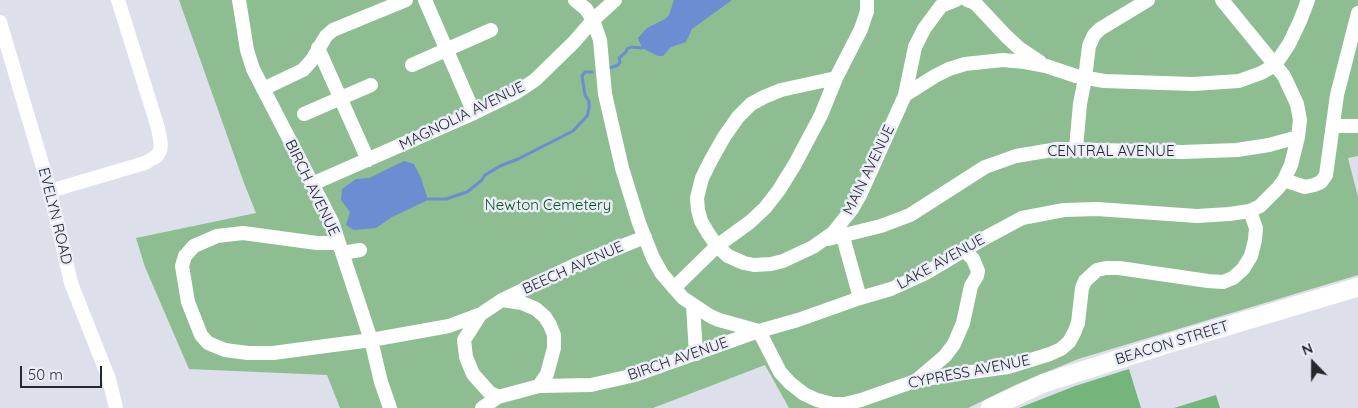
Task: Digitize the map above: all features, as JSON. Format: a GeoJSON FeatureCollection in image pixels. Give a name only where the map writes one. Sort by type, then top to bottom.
{"type":"FeatureCollection","features":[{"type":"Feature","properties":{"kind":"main road","name":"BEACON STREET"},"geometry":{"type":"LineString","coordinates":[[990,408],[1014,396],[1062,378],[1358,287]]}},
{"type":"Feature","properties":{"kind":"street"},"geometry":{"type":"LineString","coordinates":[[50,191],[145,163],[157,156],[160,151],[161,144],[158,128],[118,0]]}},
{"type":"Feature","properties":{"kind":"street","name":"BIRCH AVENUE"},"geometry":{"type":"LineString","coordinates":[[239,0],[247,50],[253,69],[332,222],[371,340],[382,388],[390,408]]}},
{"type":"Feature","properties":{"kind":"street"},"geometry":{"type":"LineString","coordinates":[[263,89],[303,70],[312,60],[326,36],[333,30],[406,0]]}},
{"type":"Feature","properties":{"kind":"street"},"geometry":{"type":"LineString","coordinates":[[425,0],[474,112]]}},
{"type":"Feature","properties":{"kind":"street"},"geometry":{"type":"LineString","coordinates":[[575,0],[586,9],[593,20],[600,40],[605,94],[622,168],[645,237],[662,274],[683,298],[710,316],[759,331]]}},
{"type":"Feature","properties":{"kind":"street"},"geometry":{"type":"LineString","coordinates":[[593,20],[615,0]]}},
{"type":"Feature","properties":{"kind":"street"},"geometry":{"type":"LineString","coordinates":[[674,288],[717,246],[750,222],[765,208],[779,190],[821,115],[836,78],[861,29],[867,0]]}},
{"type":"Feature","properties":{"kind":"street","name":"MAIN AVENUE"},"geometry":{"type":"LineString","coordinates":[[836,78],[781,90],[764,97],[752,104],[738,117],[724,137],[702,178],[697,198],[701,221],[717,246],[728,256],[754,265],[771,264],[783,261],[841,230],[861,193],[905,95],[916,47],[924,29],[941,6],[956,0]]}},
{"type":"Feature","properties":{"kind":"street"},"geometry":{"type":"LineString","coordinates":[[967,0],[975,3],[984,11],[997,27],[1019,48],[1046,66],[1062,73],[1085,78],[1123,82],[1193,84],[1239,81],[1275,65],[1289,44],[1308,0]]}},
{"type":"Feature","properties":{"kind":"street"},"geometry":{"type":"LineString","coordinates":[[1076,148],[1080,104],[1089,46],[1094,35],[1100,29],[1148,0]]}},
{"type":"Feature","properties":{"kind":"street","name":"LAKE AVENUE"},"geometry":{"type":"LineString","coordinates":[[759,331],[891,289],[924,274],[1008,224],[1022,218],[1064,210],[1197,216],[1250,211],[1260,206],[1284,180],[1291,165],[1300,120],[1297,104],[1284,76],[1222,0]]}},
{"type":"Feature","properties":{"kind":"street"},"geometry":{"type":"LineString","coordinates":[[1284,180],[1305,187],[1321,182],[1326,174],[1337,95],[1358,13]]}},
{"type":"Feature","properties":{"kind":"street","name":"MAGNOLIA AVENUE"},"geometry":{"type":"LineString","coordinates":[[312,184],[518,92],[535,80],[574,42],[593,20]]}},
{"type":"Feature","properties":{"kind":"street","name":"EVELYN ROAD"},"geometry":{"type":"LineString","coordinates":[[0,22],[50,191],[71,283],[109,379],[116,408]]}},
{"type":"Feature","properties":{"kind":"street"},"geometry":{"type":"LineString","coordinates":[[412,65],[491,30]]}},
{"type":"Feature","properties":{"kind":"street"},"geometry":{"type":"LineString","coordinates":[[318,48],[368,160]]}},
{"type":"Feature","properties":{"kind":"street"},"geometry":{"type":"LineString","coordinates":[[905,95],[935,76],[964,64],[1003,60],[1046,66]]}},
{"type":"Feature","properties":{"kind":"street"},"geometry":{"type":"LineString","coordinates":[[304,114],[371,84]]}},
{"type":"Feature","properties":{"kind":"street"},"geometry":{"type":"LineString","coordinates":[[1333,126],[1358,126]]}},
{"type":"Feature","properties":{"kind":"street","name":"CENTRAL AVENUE"},"geometry":{"type":"LineString","coordinates":[[841,230],[881,226],[910,215],[985,167],[999,161],[1042,150],[1076,148],[1182,152],[1237,150],[1269,145],[1298,136]]}},
{"type":"Feature","properties":{"kind":"street","name":"CYPRESS AVENUE"},"geometry":{"type":"LineString","coordinates":[[759,331],[780,372],[790,383],[804,394],[833,404],[845,404],[915,381],[1008,367],[1037,359],[1061,349],[1069,342],[1074,333],[1085,281],[1097,270],[1118,268],[1208,282],[1222,282],[1233,278],[1243,270],[1251,256],[1256,228],[1250,211]]}},
{"type":"Feature","properties":{"kind":"street"},"geometry":{"type":"LineString","coordinates":[[841,230],[860,298]]}},
{"type":"Feature","properties":{"kind":"street"},"geometry":{"type":"LineString","coordinates":[[360,250],[243,233],[211,238],[194,246],[185,256],[182,266],[188,302],[201,335],[208,343],[225,350],[248,353],[273,353],[371,340],[449,326],[480,314],[502,300],[522,303],[536,309],[550,325],[554,335],[554,348],[547,374],[539,386]]}},
{"type":"Feature","properties":{"kind":"street","name":"BEECH AVENUE"},"geometry":{"type":"LineString","coordinates":[[502,300],[578,264],[645,237]]}},
{"type":"Feature","properties":{"kind":"street"},"geometry":{"type":"LineString","coordinates":[[915,381],[945,356],[954,344],[963,323],[971,286],[978,270],[973,260],[964,250]]}},
{"type":"Feature","properties":{"kind":"street"},"geometry":{"type":"LineString","coordinates":[[693,304],[696,354]]}},
{"type":"Feature","properties":{"kind":"street"},"geometry":{"type":"LineString","coordinates":[[464,340],[480,314]]}},
{"type":"Feature","properties":{"kind":"street"},"geometry":{"type":"LineString","coordinates":[[449,326],[458,332],[464,340],[466,357],[473,374],[489,392],[498,397]]}},
{"type":"Feature","properties":{"kind":"street","name":"BIRCH AVENUE"},"geometry":{"type":"LineString","coordinates":[[482,408],[498,397],[539,386],[591,385],[642,373],[759,331]]}},
{"type":"Feature","properties":{"kind":"green space","name":"Newton Cemetery"},"geometry":{"type":"Polygon","coordinates":[[[179,0],[1358,0],[1358,156],[1348,158],[1358,197],[1358,275],[1078,359],[1015,385],[968,408],[789,408],[765,365],[653,408],[340,408],[327,375],[189,369],[145,267],[136,238],[256,213],[179,0]]]}},
{"type":"Feature","properties":{"kind":"green space"},"geometry":{"type":"Polygon","coordinates":[[[1129,369],[1141,408],[1019,408],[1075,386],[1129,369]]]}},
{"type":"Feature","properties":{"kind":"green space"},"geometry":{"type":"Polygon","coordinates":[[[1216,395],[1220,408],[1174,408],[1216,395]]]}},
{"type":"Feature","properties":{"kind":"water"},"geometry":{"type":"Polygon","coordinates":[[[674,0],[732,0],[692,29],[686,42],[671,47],[663,56],[658,56],[642,48],[638,38],[647,28],[669,15],[674,0]]]}},
{"type":"Feature","properties":{"kind":"water"},"geometry":{"type":"Polygon","coordinates":[[[404,161],[414,164],[421,178],[427,197],[426,201],[392,217],[376,228],[354,230],[346,225],[350,212],[341,200],[342,189],[356,179],[369,178],[404,161]]]}},
{"type":"Feature","properties":{"kind":"waterway"},"geometry":{"type":"LineString","coordinates":[[610,68],[618,65],[620,62],[619,58],[627,49],[631,47],[642,48]]}},
{"type":"Feature","properties":{"kind":"waterway"},"geometry":{"type":"LineString","coordinates":[[426,199],[446,199],[467,192],[481,181],[485,175],[500,166],[573,131],[587,116],[589,101],[585,95],[582,76],[585,72],[592,72]]}}]}
